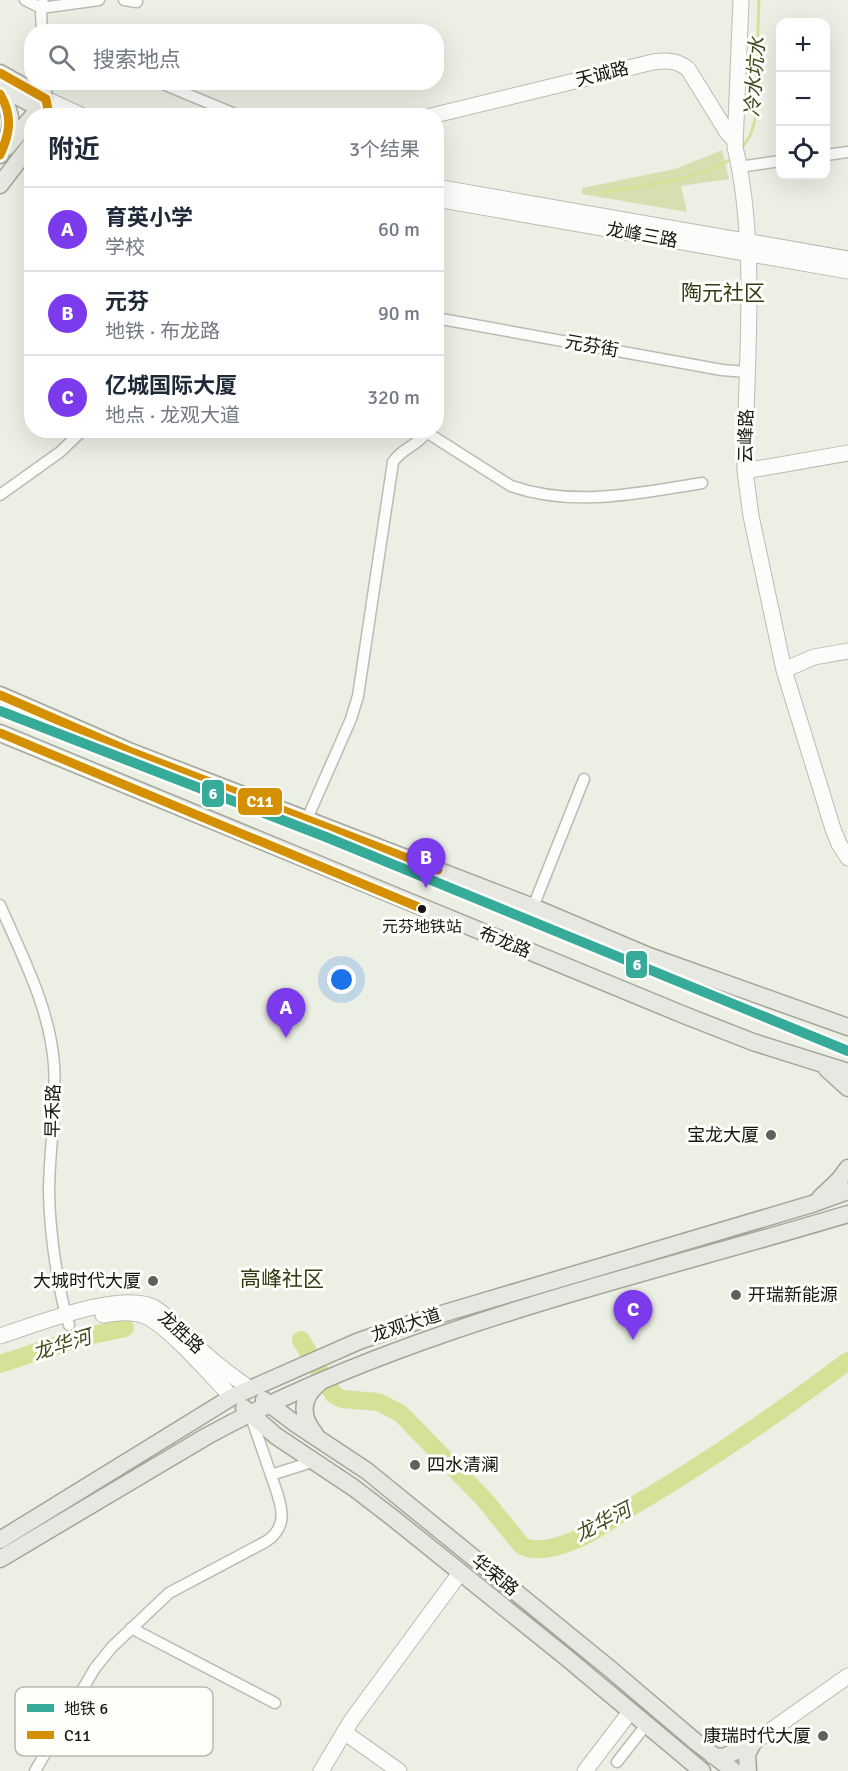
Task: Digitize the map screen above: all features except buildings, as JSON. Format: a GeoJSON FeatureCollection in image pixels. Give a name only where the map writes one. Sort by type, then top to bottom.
{"type":"FeatureCollection","features":[{"type":"Feature","properties":{"kind":"main road"},"geometry":{"type":"LineString","coordinates":[[0,73],[42,108]]}},
{"type":"Feature","properties":{"kind":"main road"},"geometry":{"type":"LineString","coordinates":[[0,87],[41,108]]}},
{"type":"Feature","properties":{"kind":"main road"},"geometry":{"type":"LineString","coordinates":[[0,94],[10,114],[11,124],[10,135],[0,155]]}},
{"type":"Feature","properties":{"kind":"main road"},"geometry":{"type":"LineString","coordinates":[[0,155],[24,129]]}},
{"type":"Feature","properties":{"kind":"main road"},"geometry":{"type":"LineString","coordinates":[[0,185],[24,154]]}},
{"type":"Feature","properties":{"kind":"main road"},"geometry":{"type":"LineString","coordinates":[[0,695],[129,751],[533,907],[650,956],[848,1027]]}},
{"type":"Feature","properties":{"kind":"main road","name":"布龙路"},"geometry":{"type":"LineString","coordinates":[[0,733],[684,1015],[753,1042],[848,1072]]}},
{"type":"Feature","properties":{"kind":"main road"},"geometry":{"type":"LineString","coordinates":[[821,1064],[848,1088]]}},
{"type":"Feature","properties":{"kind":"main road"},"geometry":{"type":"LineString","coordinates":[[812,1204],[833,1187],[848,1168]]}},
{"type":"Feature","properties":{"kind":"main road","name":"龙观大道"},"geometry":{"type":"LineString","coordinates":[[0,1540],[232,1397],[330,1353],[418,1321],[812,1204],[848,1191]]}},
{"type":"Feature","properties":{"kind":"main road","name":"龙观大道"},"geometry":{"type":"LineString","coordinates":[[0,1558],[117,1488],[250,1414],[332,1376],[411,1345],[541,1304],[848,1214]]}},
{"type":"Feature","properties":{"kind":"main road","name":"华荣路"},"geometry":{"type":"LineString","coordinates":[[249,1388],[367,1471],[734,1771]]}},
{"type":"Feature","properties":{"kind":"main road"},"geometry":{"type":"LineString","coordinates":[[310,1388],[304,1408],[309,1426],[317,1437]]}},
{"type":"Feature","properties":{"kind":"main road","name":"华荣路"},"geometry":{"type":"LineString","coordinates":[[232,1397],[276,1436],[354,1488],[567,1658],[702,1771]]}},
{"type":"Feature","properties":{"kind":"main road"},"geometry":{"type":"LineString","coordinates":[[354,1488],[367,1471]]}},
{"type":"Feature","properties":{"kind":"main road"},"geometry":{"type":"LineString","coordinates":[[713,1756],[724,1757],[753,1743]]}},
{"type":"Feature","properties":{"kind":"main road"},"geometry":{"type":"LineString","coordinates":[[748,1771],[747,1754],[753,1743]]}},
{"type":"Feature","properties":{"kind":"street"},"geometry":{"type":"LineString","coordinates":[[25,0],[43,4],[99,0]]}},
{"type":"Feature","properties":{"kind":"street"},"geometry":{"type":"LineString","coordinates":[[124,0],[137,2]]}},
{"type":"Feature","properties":{"kind":"street","name":"云峰路"},"geometry":{"type":"LineString","coordinates":[[741,0],[737,154],[749,281],[745,471],[751,516],[784,670],[833,829],[848,858]]}},
{"type":"Feature","properties":{"kind":"street"},"geometry":{"type":"LineString","coordinates":[[42,24],[43,4]]}},
{"type":"Feature","properties":{"kind":"street","name":"天诚路"},"geometry":{"type":"LineString","coordinates":[[444,113],[665,61],[682,64],[688,69],[727,132],[737,154]]}},
{"type":"Feature","properties":{"kind":"street"},"geometry":{"type":"LineString","coordinates":[[177,90],[221,108]]}},
{"type":"Feature","properties":{"kind":"street"},"geometry":{"type":"LineString","coordinates":[[830,154],[848,152]]}},
{"type":"Feature","properties":{"kind":"street"},"geometry":{"type":"LineString","coordinates":[[737,154],[776,160]]}},
{"type":"Feature","properties":{"kind":"street","name":"龙峰三路"},"geometry":{"type":"LineString","coordinates":[[444,189],[747,248],[848,271]]}},
{"type":"Feature","properties":{"kind":"street","name":"龙峰三路"},"geometry":{"type":"LineString","coordinates":[[444,200],[747,248],[848,259]]}},
{"type":"Feature","properties":{"kind":"street","name":"元芬街"},"geometry":{"type":"LineString","coordinates":[[444,319],[722,370],[747,372]]}},
{"type":"Feature","properties":{"kind":"street"},"geometry":{"type":"LineString","coordinates":[[0,495],[60,452],[75,438]]}},
{"type":"Feature","properties":{"kind":"street"},"geometry":{"type":"LineString","coordinates":[[307,819],[351,719],[358,696],[393,462],[398,454],[421,438]]}},
{"type":"Feature","properties":{"kind":"street"},"geometry":{"type":"LineString","coordinates":[[434,438],[512,486],[537,493],[586,499],[611,498],[702,483]]}},
{"type":"Feature","properties":{"kind":"street"},"geometry":{"type":"LineString","coordinates":[[745,471],[848,453]]}},
{"type":"Feature","properties":{"kind":"street"},"geometry":{"type":"LineString","coordinates":[[784,670],[814,657],[848,651]]}},
{"type":"Feature","properties":{"kind":"street"},"geometry":{"type":"LineString","coordinates":[[533,907],[584,779]]}},
{"type":"Feature","properties":{"kind":"street","name":"早禾路"},"geometry":{"type":"LineString","coordinates":[[0,905],[43,1007],[54,1064],[49,1193],[52,1236],[67,1320]]}},
{"type":"Feature","properties":{"kind":"street","name":"龙胜路"},"geometry":{"type":"LineString","coordinates":[[0,1346],[94,1307],[135,1302],[150,1306],[166,1317],[200,1350],[249,1388]]}},
{"type":"Feature","properties":{"kind":"street","name":"龙胜路"},"geometry":{"type":"LineString","coordinates":[[0,1336],[67,1320],[110,1314],[130,1313],[144,1316],[166,1330],[232,1397]]}},
{"type":"Feature","properties":{"kind":"street"},"geometry":{"type":"LineString","coordinates":[[84,1687],[103,1657],[169,1593],[276,1534],[283,1516],[250,1414]]}},
{"type":"Feature","properties":{"kind":"street"},"geometry":{"type":"LineString","coordinates":[[271,1475],[315,1461]]}},
{"type":"Feature","properties":{"kind":"street"},"geometry":{"type":"LineString","coordinates":[[321,1771],[344,1732],[391,1665],[460,1573]]}},
{"type":"Feature","properties":{"kind":"street"},"geometry":{"type":"LineString","coordinates":[[131,1628],[275,1703]]}},
{"type":"Feature","properties":{"kind":"street"},"geometry":{"type":"LineString","coordinates":[[753,1743],[848,1676]]}},
{"type":"Feature","properties":{"kind":"street"},"geometry":{"type":"LineString","coordinates":[[585,1771],[630,1712]]}},
{"type":"Feature","properties":{"kind":"street"},"geometry":{"type":"LineString","coordinates":[[617,1762],[646,1725]]}},
{"type":"Feature","properties":{"kind":"street"},"geometry":{"type":"LineString","coordinates":[[344,1732],[399,1771]]}},
{"type":"Feature","properties":{"kind":"street"},"geometry":{"type":"LineString","coordinates":[[35,1771],[44,1756]]}},
{"type":"Feature","properties":{"kind":"green space"},"geometry":{"type":"Polygon","coordinates":[[[722,150],[729,179],[681,186],[687,212],[582,194],[582,188],[675,169],[722,150]]]}},
{"type":"Feature","properties":{"kind":"waterway","name":"冷水坑水"},"geometry":{"type":"LineString","coordinates":[[742,148],[750,136],[755,120],[759,0]]}},
{"type":"Feature","properties":{"kind":"waterway","name":"冷水坑水"},"geometry":{"type":"LineString","coordinates":[[602,192],[686,177],[731,159]]}},
{"type":"Feature","properties":{"kind":"waterway","name":"龙华河"},"geometry":{"type":"LineString","coordinates":[[0,1364],[79,1338],[125,1328]]}},
{"type":"Feature","properties":{"kind":"waterway","name":"龙华河"},"geometry":{"type":"LineString","coordinates":[[301,1340],[334,1395],[342,1399],[378,1402],[400,1413],[484,1499],[522,1546],[537,1549],[562,1545],[599,1528],[696,1468],[848,1361]]}},
{"type":"Feature","properties":{"kind":"metro line","name":"6"},"geometry":{"type":"LineString","coordinates":[[0,711],[326,837],[848,1051]]}},
{"type":"Feature","properties":{"kind":"transit line","name":"C11"},"geometry":{"type":"LineString","coordinates":[[0,73],[24,87]]}},
{"type":"Feature","properties":{"kind":"transit line","name":"C11"},"geometry":{"type":"LineString","coordinates":[[30,90],[46,99],[48,108]]}},
{"type":"Feature","properties":{"kind":"transit line","name":"C11"},"geometry":{"type":"LineString","coordinates":[[0,94],[7,110],[9,125],[0,155]]}},
{"type":"Feature","properties":{"kind":"transit line","name":"C11"},"geometry":{"type":"LineString","coordinates":[[0,695],[129,751],[438,870]]}},
{"type":"Feature","properties":{"kind":"transit line","name":"C11"},"geometry":{"type":"LineString","coordinates":[[0,733],[423,909]]}},
{"type":"Feature","properties":{"kind":"place","name":"元芬"},"geometry":{"type":"Point","coordinates":[426,888]}},
{"type":"Feature","properties":{"kind":"place","name":"元芬地铁站"},"geometry":{"type":"Point","coordinates":[422,909]}},
{"type":"Feature","properties":{"kind":"place","name":"育英小学"},"geometry":{"type":"Point","coordinates":[286,1038]}},
{"type":"Feature","properties":{"kind":"place","name":"宝龙大厦"},"geometry":{"type":"Point","coordinates":[771,1135]}},
{"type":"Feature","properties":{"kind":"place","name":"大城时代大厦"},"geometry":{"type":"Point","coordinates":[153,1281]}},
{"type":"Feature","properties":{"kind":"place","name":"开瑞新能源"},"geometry":{"type":"Point","coordinates":[736,1295]}},
{"type":"Feature","properties":{"kind":"place","name":"亿城国际大厦"},"geometry":{"type":"Point","coordinates":[633,1340]}},
{"type":"Feature","properties":{"kind":"place","name":"四水清澜"},"geometry":{"type":"Point","coordinates":[415,1465]}},
{"type":"Feature","properties":{"kind":"place","name":"康瑞时代大厦"},"geometry":{"type":"Point","coordinates":[823,1736]}},
{"type":"Feature","properties":{"kind":"district","name":"陶元社区"},"geometry":{"type":"Point","coordinates":[723,293]}},
{"type":"Feature","properties":{"kind":"district","name":"高峰社区"},"geometry":{"type":"Point","coordinates":[282,1279]}}]}
